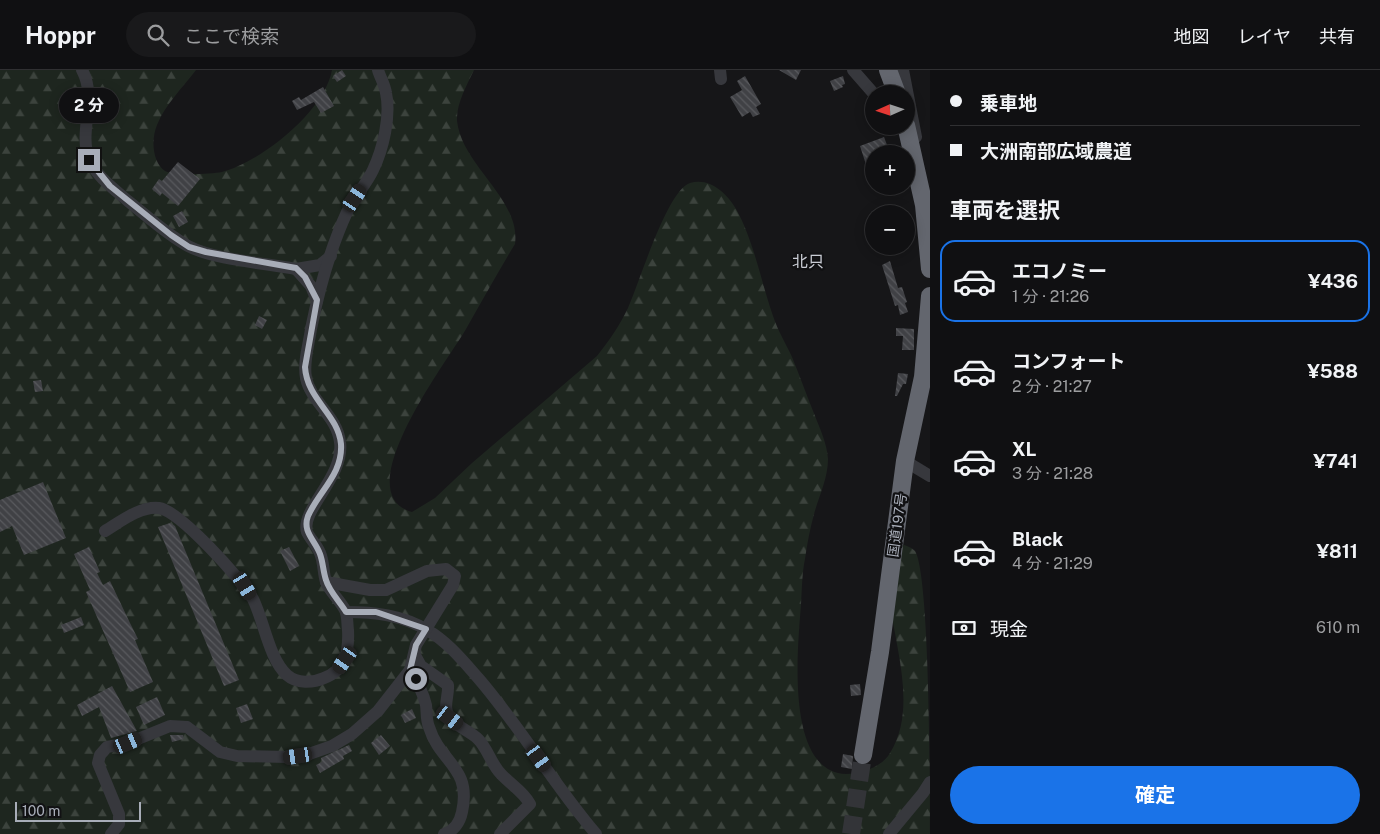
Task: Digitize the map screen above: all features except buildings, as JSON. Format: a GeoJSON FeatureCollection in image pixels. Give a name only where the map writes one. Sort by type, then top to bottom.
{"type":"FeatureCollection","features":[{"type":"Feature","properties":{"kind":"highway"},"geometry":{"type":"LineString","coordinates":[[888,70],[894,85]]}},
{"type":"Feature","properties":{"kind":"highway"},"geometry":{"type":"LineString","coordinates":[[915,159],[924,205],[930,270]]}},
{"type":"Feature","properties":{"kind":"highway","name":"国道197号"},"geometry":{"type":"LineString","coordinates":[[863,755],[881,642],[905,461],[923,377],[930,296]]}},
{"type":"Feature","properties":{"kind":"street"},"geometry":{"type":"LineString","coordinates":[[82,70],[90,91],[87,147],[89,160],[110,186],[171,235],[189,247],[206,252],[296,268],[320,265],[331,256]]}},
{"type":"Feature","properties":{"kind":"street"},"geometry":{"type":"LineString","coordinates":[[105,531],[146,509],[158,508],[168,511],[191,530],[245,586],[254,602],[278,661],[287,675],[298,682],[313,682],[326,678],[338,671],[349,649],[346,612],[326,582],[320,553],[308,534],[306,526],[308,516],[332,478],[340,461],[341,445],[338,431],[310,391],[305,367],[317,300],[331,256],[347,211],[373,170],[380,151],[387,106],[386,92],[378,70]]}},
{"type":"Feature","properties":{"kind":"street"},"geometry":{"type":"LineString","coordinates":[[853,70],[866,85]]}},
{"type":"Feature","properties":{"kind":"street"},"geometry":{"type":"LineString","coordinates":[[903,70],[916,138],[915,146]]}},
{"type":"Feature","properties":{"kind":"street"},"geometry":{"type":"LineString","coordinates":[[296,268],[311,286],[317,300]]}},
{"type":"Feature","properties":{"kind":"street"},"geometry":{"type":"LineString","coordinates":[[905,461],[930,476]]}},
{"type":"Feature","properties":{"kind":"street"},"geometry":{"type":"LineString","coordinates":[[111,834],[119,824],[119,814],[98,763],[100,755],[107,747],[128,743],[170,726],[187,727],[220,752],[237,756],[287,758],[309,754],[332,746],[352,734],[378,711],[410,670],[415,656],[416,645],[453,585],[455,576],[446,569],[427,571],[386,590],[370,590],[326,582]]}},
{"type":"Feature","properties":{"kind":"street"},"geometry":{"type":"LineString","coordinates":[[346,612],[376,612],[426,629],[463,661],[497,700],[596,834]]}},
{"type":"Feature","properties":{"kind":"street"},"geometry":{"type":"LineString","coordinates":[[415,656],[421,666],[448,685],[449,692],[445,705],[450,718],[478,739],[489,752],[499,773],[525,795],[530,804],[500,834]]}},
{"type":"Feature","properties":{"kind":"street"},"geometry":{"type":"LineString","coordinates":[[410,670],[426,703],[428,726],[433,738],[458,772],[466,795],[461,820],[449,832],[444,834]]}},
{"type":"Feature","properties":{"kind":"street"},"geometry":{"type":"LineString","coordinates":[[889,834],[924,793],[930,782]]}},
{"type":"Feature","properties":{"kind":"green space"},"geometry":{"type":"Polygon","coordinates":[[[0,70],[196,70],[169,103],[160,118],[153,143],[157,162],[165,171],[176,174],[193,174],[222,172],[255,158],[272,146],[289,133],[317,102],[327,86],[332,70],[474,70],[460,101],[457,121],[461,137],[469,153],[501,197],[509,212],[514,228],[515,244],[466,329],[424,395],[407,425],[395,454],[390,480],[394,500],[412,512],[435,498],[472,463],[597,356],[625,314],[654,239],[672,202],[681,189],[690,183],[704,182],[711,184],[722,192],[736,209],[748,234],[775,322],[792,357],[821,431],[828,459],[827,473],[811,525],[803,575],[798,675],[799,704],[804,730],[812,752],[826,768],[846,774],[871,769],[882,762],[890,753],[898,736],[902,718],[903,699],[900,660],[886,575],[901,544],[912,548],[915,551],[920,568],[924,599],[929,731],[930,834],[0,834],[0,70]]]}},
{"type":"Feature","properties":{"kind":"tunnel"},"geometry":{"type":"LineString","coordinates":[[851,834],[863,755]]}},
{"type":"Feature","properties":{"kind":"district","name":"北只"},"geometry":{"type":"Point","coordinates":[808,261]}},
{"type":"Feature","properties":{"kind":"route"},"geometry":{"type":"LineString","coordinates":[[89,160],[110,186],[171,235],[189,247],[206,252],[296,268],[311,286],[317,300],[305,367],[306,377],[310,391],[325,409],[338,431],[341,445],[340,461],[332,478],[308,516],[306,526],[308,534],[320,553],[326,582],[346,612],[376,612],[399,618],[426,629],[416,645],[415,656],[410,670],[416,679]]}}]}
